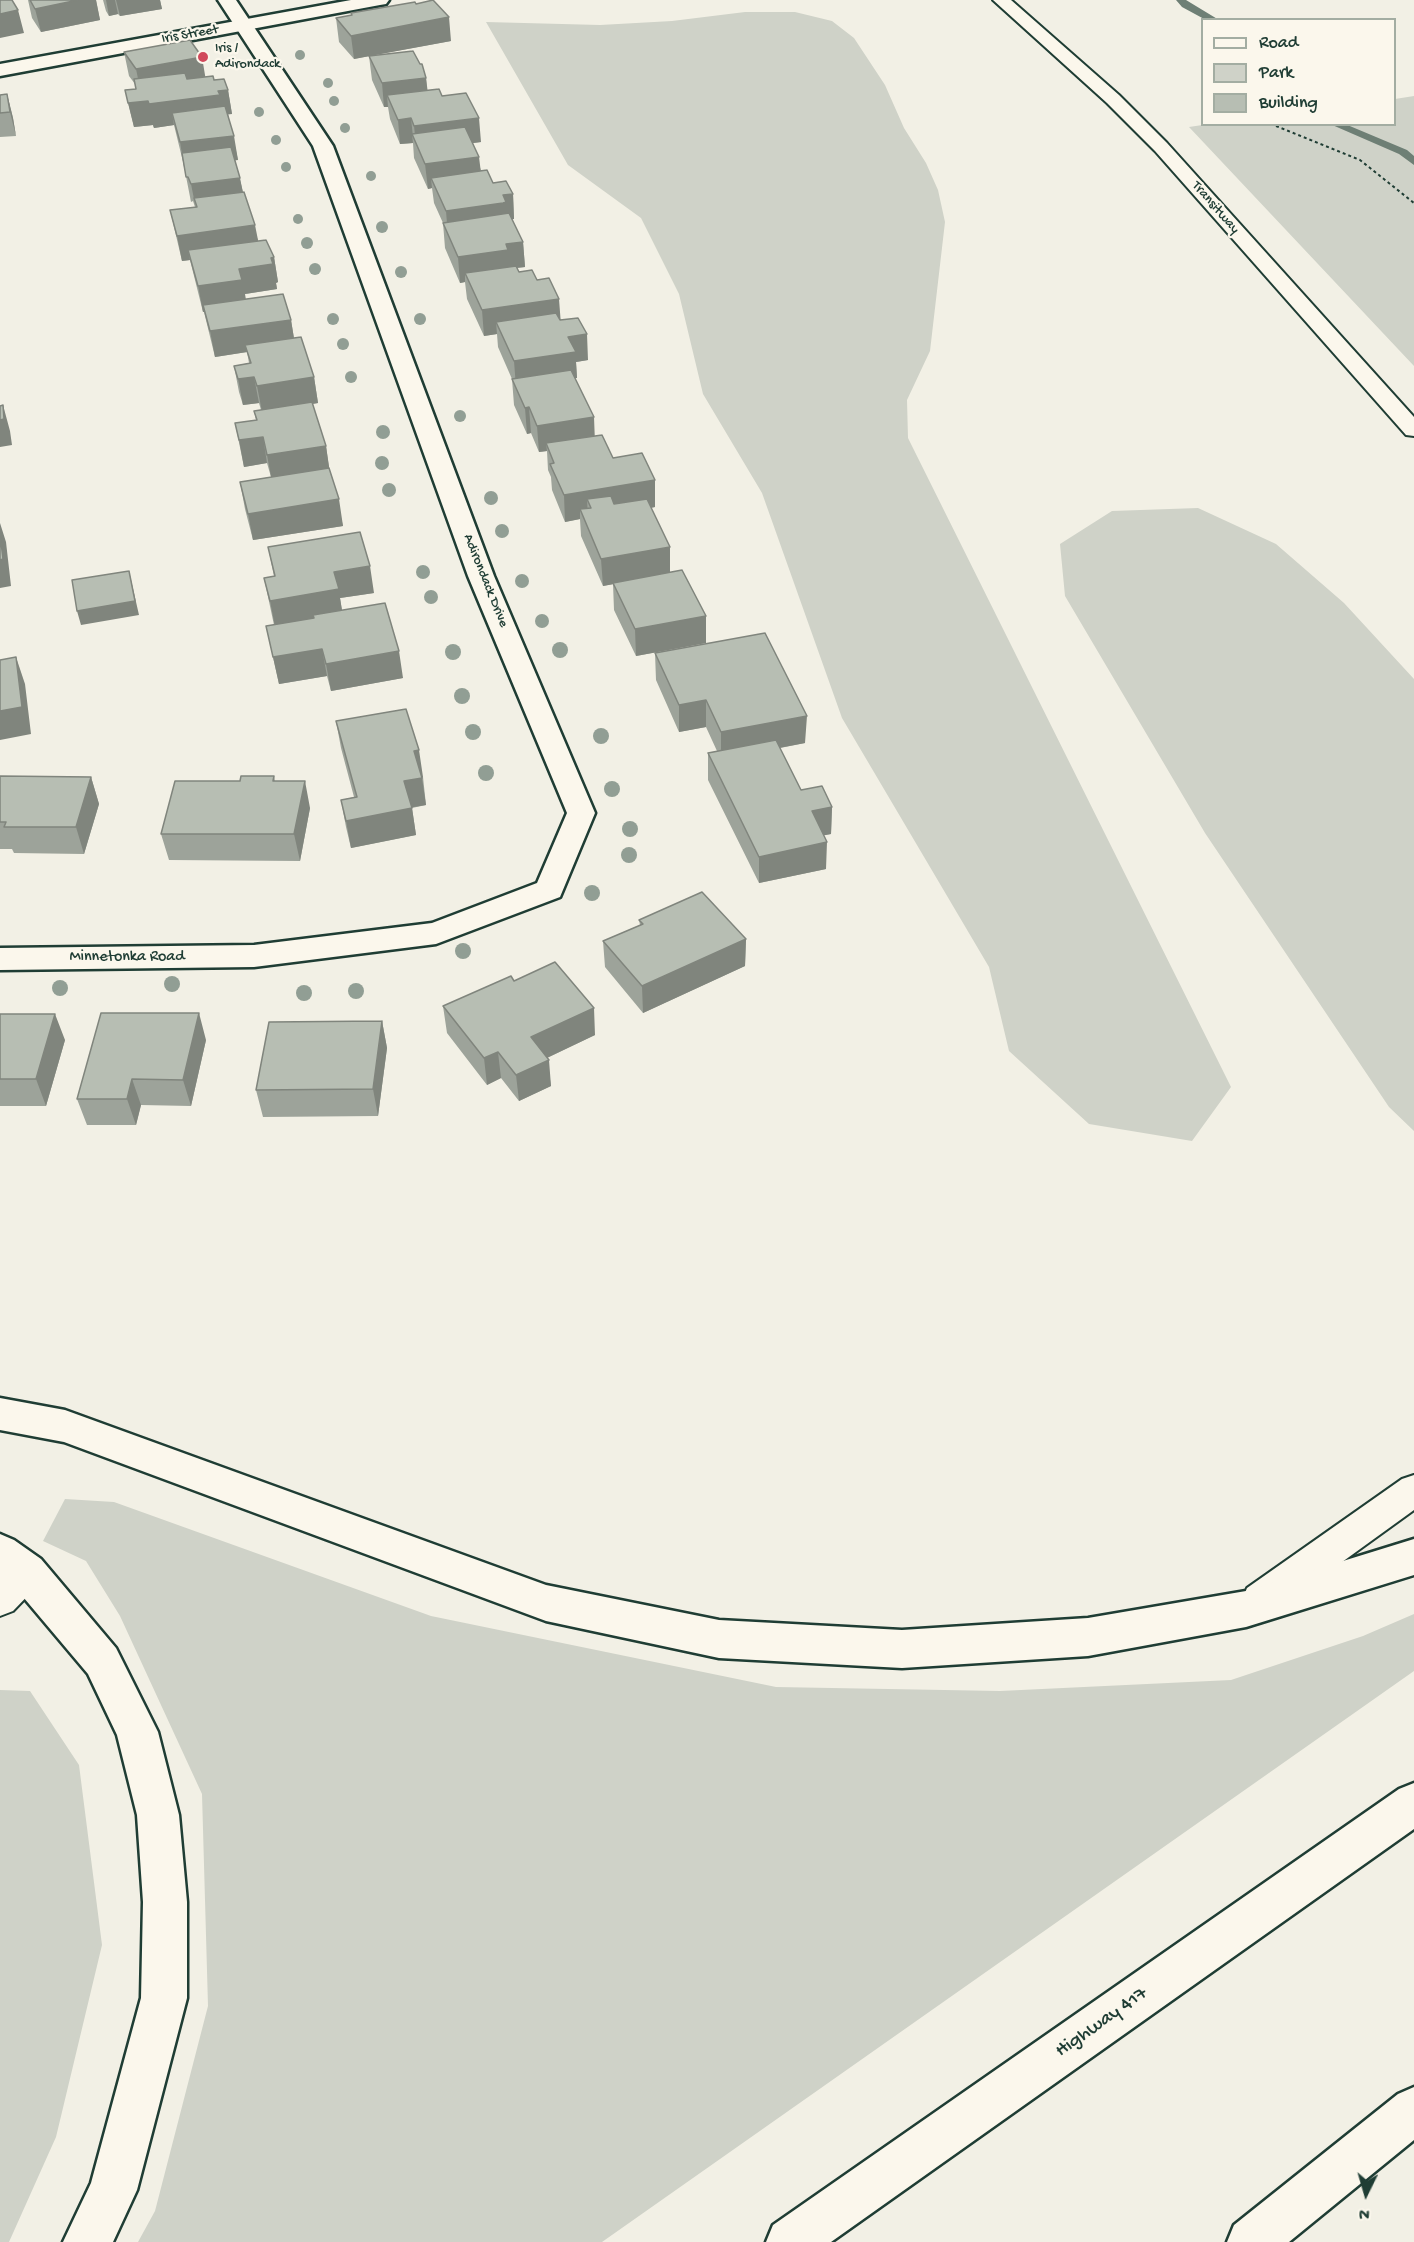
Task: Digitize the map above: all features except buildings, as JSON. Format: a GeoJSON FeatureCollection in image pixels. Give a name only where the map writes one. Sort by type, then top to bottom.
{"type":"FeatureCollection","features":[{"type":"Feature","properties":{"kind":"main road","name":"Adirondack Drive"},"geometry":{"type":"LineString","coordinates":[[227,0],[323,146],[482,576],[581,813],[549,890],[436,933],[254,957]]}},
{"type":"Feature","properties":{"kind":"main road","name":"Iris Street"},"geometry":{"type":"LineString","coordinates":[[0,70],[380,0]]}},
{"type":"Feature","properties":{"kind":"main road","name":"Minnetonka Road"},"geometry":{"type":"LineString","coordinates":[[0,958],[254,957]]}},
{"type":"Feature","properties":{"kind":"main road"},"geometry":{"type":"LineString","coordinates":[[0,1414],[65,1426],[546,1603],[719,1639],[902,1649],[1089,1638],[1246,1609],[1414,1557]]}},
{"type":"Feature","properties":{"kind":"main road"},"geometry":{"type":"LineString","coordinates":[[9,1574],[102,1661],[137,1732],[158,1815],[165,1902],[164,1998],[113,2190],[87,2242]]}},
{"type":"Feature","properties":{"kind":"main road","name":"Highway 417"},"geometry":{"type":"LineString","coordinates":[[790,2242],[1414,1803]]}},
{"type":"Feature","properties":{"kind":"main road"},"geometry":{"type":"LineString","coordinates":[[1251,2242],[1414,2110]]}},
{"type":"Feature","properties":{"kind":"lane","name":"Transitway"},"geometry":{"type":"LineString","coordinates":[[1001,0],[1113,99],[1161,147],[1414,430]]}},
{"type":"Feature","properties":{"kind":"lane"},"geometry":{"type":"LineString","coordinates":[[1246,1609],[1414,1490]]}},
{"type":"Feature","properties":{"kind":"path"},"geometry":{"type":"LineString","coordinates":[[1276,126],[1360,160],[1414,203]]}},
{"type":"Feature","properties":{"kind":"green space"},"geometry":{"type":"Polygon","coordinates":[[[745,12],[795,12],[832,21],[854,38],[885,85],[904,128],[926,163],[938,190],[945,222],[930,351],[907,400],[908,438],[1231,1087],[1192,1141],[1089,1124],[1009,1051],[989,967],[842,718],[762,493],[703,394],[679,294],[641,218],[568,165],[486,22],[600,25],[672,21],[745,12]]]}},
{"type":"Feature","properties":{"kind":"green space"},"geometry":{"type":"Polygon","coordinates":[[[1414,96],[1414,366],[1189,127],[1396,126],[1396,99],[1414,96]]]}},
{"type":"Feature","properties":{"kind":"green space"},"geometry":{"type":"Polygon","coordinates":[[[1198,508],[1276,544],[1344,603],[1414,679],[1414,1131],[1389,1107],[1205,833],[1065,596],[1060,544],[1112,511],[1198,508]]]}},
{"type":"Feature","properties":{"kind":"green space"},"geometry":{"type":"Polygon","coordinates":[[[65,1499],[114,1502],[431,1616],[776,1687],[1000,1691],[1231,1680],[1363,1636],[1414,1614],[1414,1671],[602,2242],[138,2242],[155,2211],[208,2006],[202,1794],[120,1616],[86,1561],[43,1541],[65,1499]]]}},
{"type":"Feature","properties":{"kind":"green space"},"geometry":{"type":"Polygon","coordinates":[[[0,1690],[30,1691],[79,1765],[102,1945],[56,2137],[9,2242],[0,2242],[0,1690]]]}},
{"type":"Feature","properties":{"kind":"waterway"},"geometry":{"type":"LineString","coordinates":[[1181,0],[1185,5],[1210,18]]}},
{"type":"Feature","properties":{"kind":"waterway"},"geometry":{"type":"LineString","coordinates":[[1340,126],[1403,152],[1414,162]]}},
{"type":"Feature","properties":{"kind":"place","name":"Iris / Adirondack"},"geometry":{"type":"Point","coordinates":[203,57]}}]}
